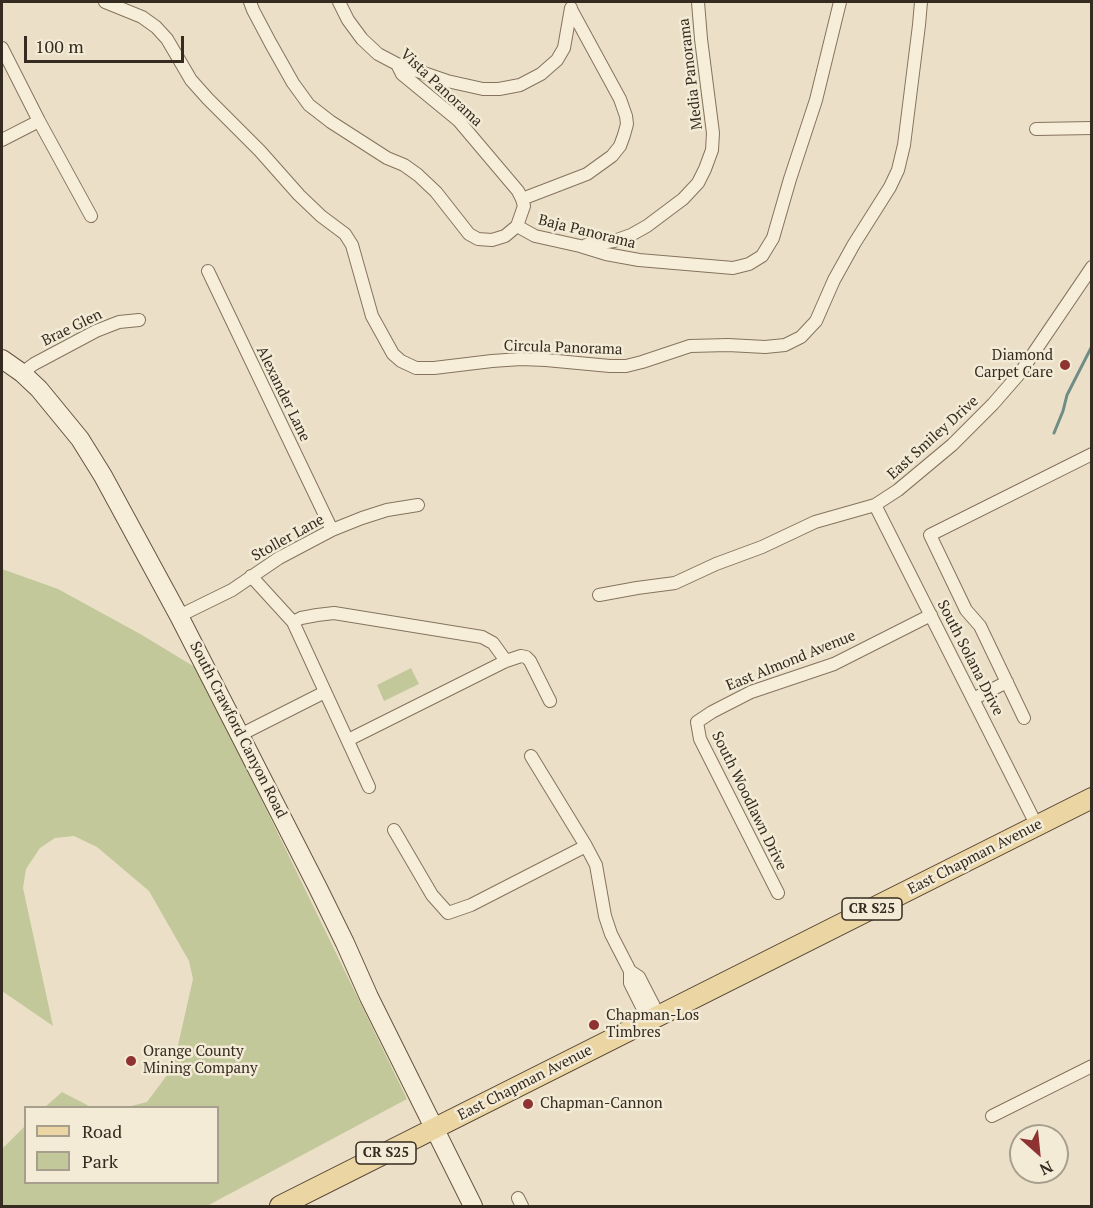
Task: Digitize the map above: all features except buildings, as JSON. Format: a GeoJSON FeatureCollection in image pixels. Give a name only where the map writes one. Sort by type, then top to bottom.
{"type":"FeatureCollection","features":[{"type":"Feature","properties":{"kind":"main road","name":"South Crawford Canyon Road"},"geometry":{"type":"LineString","coordinates":[[2,359],[39,389],[80,439],[103,476],[179,616],[318,888],[473,1206]]}},
{"type":"Feature","properties":{"kind":"main road","name":"East Chapman Avenue"},"geometry":{"type":"LineString","coordinates":[[279,1206],[1092,798]]}},
{"type":"Feature","properties":{"kind":"street","name":"Circula Panorama"},"geometry":{"type":"LineString","coordinates":[[105,2],[142,17],[156,27],[191,80],[208,99],[298,195],[345,234],[352,245],[372,316],[393,354],[401,361],[416,368],[434,368],[521,359],[626,366],[642,363],[690,346],[765,347],[785,345],[801,337],[816,321],[834,280],[898,170],[904,145],[921,2]]}},
{"type":"Feature","properties":{"kind":"street","name":"Baja Panorama"},"geometry":{"type":"LineString","coordinates":[[250,2],[303,98],[317,112],[387,158],[404,165],[418,175],[436,192],[469,234],[478,239],[492,240],[505,236],[517,226],[535,237],[606,254],[639,260],[733,268],[749,264],[762,256],[773,238],[816,100],[840,2]]}},
{"type":"Feature","properties":{"kind":"street","name":"Vista Panorama"},"geometry":{"type":"LineString","coordinates":[[339,2],[348,20],[362,39],[378,54],[397,64],[402,74],[458,120],[518,191],[522,199]]}},
{"type":"Feature","properties":{"kind":"street","name":"Media Panorama"},"geometry":{"type":"LineString","coordinates":[[580,246],[614,242],[647,226],[683,199],[698,183],[705,169],[712,150],[713,133],[698,2]]}},
{"type":"Feature","properties":{"kind":"street"},"geometry":{"type":"LineString","coordinates":[[517,226],[524,207],[522,199],[587,174],[612,156],[620,146],[627,124],[620,99],[572,5]]}},
{"type":"Feature","properties":{"kind":"street"},"geometry":{"type":"LineString","coordinates":[[397,64],[447,81],[483,89],[520,85],[541,74],[557,60],[564,48],[572,5]]}},
{"type":"Feature","properties":{"kind":"street"},"geometry":{"type":"LineString","coordinates":[[2,48],[91,216]]}},
{"type":"Feature","properties":{"kind":"street"},"geometry":{"type":"LineString","coordinates":[[2,140],[39,121]]}},
{"type":"Feature","properties":{"kind":"street"},"geometry":{"type":"LineString","coordinates":[[1036,129],[1092,128]]}},
{"type":"Feature","properties":{"kind":"street","name":"East Smiley Drive"},"geometry":{"type":"LineString","coordinates":[[599,596],[619,590],[675,583],[815,522],[875,505],[898,490],[952,445],[1020,373],[1092,267]]}},
{"type":"Feature","properties":{"kind":"street","name":"Alexander Lane"},"geometry":{"type":"LineString","coordinates":[[208,271],[332,530]]}},
{"type":"Feature","properties":{"kind":"street","name":"Brae Glen"},"geometry":{"type":"LineString","coordinates":[[22,373],[34,364],[96,332],[120,322],[139,320]]}},
{"type":"Feature","properties":{"kind":"street"},"geometry":{"type":"LineString","coordinates":[[1024,718],[980,626],[966,609],[930,535],[1092,454]]}},
{"type":"Feature","properties":{"kind":"street","name":"South Solana Drive"},"geometry":{"type":"LineString","coordinates":[[875,505],[1037,826]]}},
{"type":"Feature","properties":{"kind":"street","name":"Stoller Lane"},"geometry":{"type":"LineString","coordinates":[[179,616],[232,590],[279,558],[332,530],[387,510],[418,506]]}},
{"type":"Feature","properties":{"kind":"street"},"geometry":{"type":"LineString","coordinates":[[251,576],[293,622],[369,787]]}},
{"type":"Feature","properties":{"kind":"street"},"geometry":{"type":"LineString","coordinates":[[293,622],[316,615],[334,614],[482,637],[493,644],[507,661]]}},
{"type":"Feature","properties":{"kind":"street","name":"East Almond Avenue"},"geometry":{"type":"LineString","coordinates":[[697,722],[751,692],[834,664],[931,615]]}},
{"type":"Feature","properties":{"kind":"street"},"geometry":{"type":"LineString","coordinates":[[348,740],[521,656],[530,661],[550,701]]}},
{"type":"Feature","properties":{"kind":"street"},"geometry":{"type":"LineString","coordinates":[[973,699],[1007,682]]}},
{"type":"Feature","properties":{"kind":"street"},"geometry":{"type":"LineString","coordinates":[[240,735],[325,692]]}},
{"type":"Feature","properties":{"kind":"street","name":"South Woodlawn Drive"},"geometry":{"type":"LineString","coordinates":[[697,722],[700,739],[778,893]]}},
{"type":"Feature","properties":{"kind":"street"},"geometry":{"type":"LineString","coordinates":[[531,756],[596,865],[604,916],[630,971],[639,977],[654,1018]]}},
{"type":"Feature","properties":{"kind":"street"},"geometry":{"type":"LineString","coordinates":[[394,830],[432,895],[448,913],[471,905],[586,846]]}},
{"type":"Feature","properties":{"kind":"street"},"geometry":{"type":"LineString","coordinates":[[992,1116],[1092,1066]]}},
{"type":"Feature","properties":{"kind":"green space"},"geometry":{"type":"Polygon","coordinates":[[[2,569],[58,589],[198,669],[407,1099],[207,1206],[2,1206],[2,1149],[24,1127],[24,1184],[219,1184],[219,1106],[131,1106],[147,1102],[173,1067],[193,979],[189,961],[149,891],[97,847],[74,836],[55,838],[40,848],[26,869],[23,888],[53,1026],[2,991],[2,569]]]}},
{"type":"Feature","properties":{"kind":"green space"},"geometry":{"type":"Polygon","coordinates":[[[411,668],[419,684],[384,701],[377,685],[411,668]]]}},
{"type":"Feature","properties":{"kind":"green space"},"geometry":{"type":"Polygon","coordinates":[[[62,1092],[89,1106],[46,1106],[62,1092]]]}},
{"type":"Feature","properties":{"kind":"waterway"},"geometry":{"type":"LineString","coordinates":[[1054,433],[1067,395],[1092,346]]}},
{"type":"Feature","properties":{"kind":"place","name":"Diamond Carpet Care"},"geometry":{"type":"Point","coordinates":[1065,365]}},
{"type":"Feature","properties":{"kind":"place","name":"Chapman-Los Timbres"},"geometry":{"type":"Point","coordinates":[594,1025]}},
{"type":"Feature","properties":{"kind":"place","name":"Orange County Mining Company"},"geometry":{"type":"Point","coordinates":[131,1061]}},
{"type":"Feature","properties":{"kind":"place","name":"Chapman-Cannon"},"geometry":{"type":"Point","coordinates":[528,1104]}}]}
